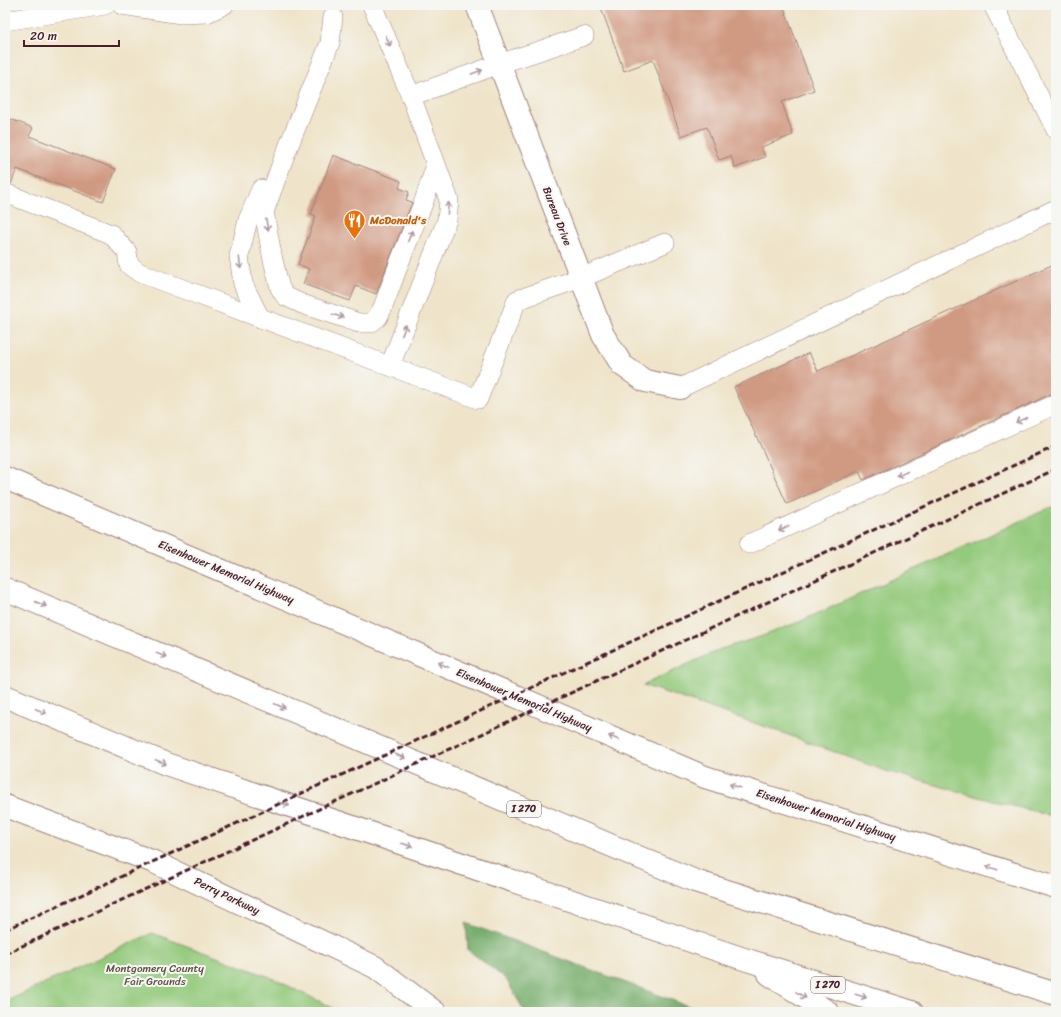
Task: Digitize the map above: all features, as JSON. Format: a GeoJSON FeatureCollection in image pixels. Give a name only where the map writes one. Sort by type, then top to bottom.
{"type":"FeatureCollection","features":[{"type":"Feature","properties":{"kind":"main road","name":"Bureau Drive"},"geometry":{"type":"LineString","coordinates":[[477,5],[603,335],[622,366],[645,381],[680,388]]}},
{"type":"Feature","properties":{"kind":"main road","name":"Eisenhower Memorial Highway"},"geometry":{"type":"LineString","coordinates":[[5,478],[705,777],[1056,887]]}},
{"type":"Feature","properties":{"kind":"main road","name":"I 270"},"geometry":{"type":"LineString","coordinates":[[5,589],[695,881],[1056,994]]}},
{"type":"Feature","properties":{"kind":"main road","name":"I 270"},"geometry":{"type":"LineString","coordinates":[[5,696],[166,764],[744,959],[912,1012]]}},
{"type":"Feature","properties":{"kind":"main road","name":"Perry Parkway"},"geometry":{"type":"LineString","coordinates":[[5,806],[154,862],[312,936],[375,967],[435,1012]]}},
{"type":"Feature","properties":{"kind":"main road"},"geometry":{"type":"LineString","coordinates":[[744,959],[828,1012]]}},
{"type":"Feature","properties":{"kind":"lane"},"geometry":{"type":"LineString","coordinates":[[5,21],[106,5]]}},
{"type":"Feature","properties":{"kind":"lane"},"geometry":{"type":"LineString","coordinates":[[122,5],[181,14],[207,13],[224,5]]}},
{"type":"Feature","properties":{"kind":"lane"},"geometry":{"type":"LineString","coordinates":[[372,5],[411,96],[449,200],[447,220],[390,366]]}},
{"type":"Feature","properties":{"kind":"lane"},"geometry":{"type":"LineString","coordinates":[[993,5],[1056,130]]}},
{"type":"Feature","properties":{"kind":"lane"},"geometry":{"type":"LineString","coordinates":[[335,11],[330,43],[283,160],[264,212],[280,288],[285,296],[302,304],[359,323],[371,323],[378,317],[424,201],[436,165]]}},
{"type":"Feature","properties":{"kind":"lane"},"geometry":{"type":"LineString","coordinates":[[260,318],[243,284],[239,256],[248,220],[335,11]]}},
{"type":"Feature","properties":{"kind":"lane"},"geometry":{"type":"LineString","coordinates":[[411,96],[499,64],[584,36]]}},
{"type":"Feature","properties":{"kind":"lane"},"geometry":{"type":"LineString","coordinates":[[5,193],[111,234],[127,252],[129,265],[140,273],[478,399],[517,300],[581,278],[665,243]]}},
{"type":"Feature","properties":{"kind":"lane"},"geometry":{"type":"LineString","coordinates":[[680,388],[1056,209]]}},
{"type":"Feature","properties":{"kind":"lane"},"geometry":{"type":"LineString","coordinates":[[749,544],[1056,404]]}},
{"type":"Feature","properties":{"kind":"green space"},"geometry":{"type":"Polygon","coordinates":[[[1056,505],[1056,817],[886,771],[775,730],[643,685],[721,649],[763,636],[801,621],[1056,505]]]}},
{"type":"Feature","properties":{"kind":"green space"},"geometry":{"type":"Polygon","coordinates":[[[466,923],[704,1012],[525,1012],[506,979],[468,950],[466,923]]]}},
{"type":"Feature","properties":{"kind":"green space","name":"Montgomery County Fair Grounds"},"geometry":{"type":"Polygon","coordinates":[[[152,933],[270,977],[341,1012],[5,1012],[5,1002],[152,933]]]}},
{"type":"Feature","properties":{"kind":"building"},"geometry":{"type":"Polygon","coordinates":[[[600,5],[783,5],[814,90],[782,102],[793,135],[761,147],[765,157],[735,168],[731,156],[719,160],[707,127],[681,136],[653,60],[624,71],[600,5]]]}},
{"type":"Feature","properties":{"kind":"building"},"geometry":{"type":"Polygon","coordinates":[[[5,117],[33,128],[29,136],[116,169],[103,202],[17,169],[11,184],[5,182],[5,117]]]}},
{"type":"Feature","properties":{"kind":"building","name":"McDonald's"},"geometry":{"type":"Polygon","coordinates":[[[333,155],[401,181],[399,188],[409,192],[406,200],[412,202],[376,294],[356,286],[350,301],[303,284],[309,269],[298,264],[316,216],[311,214],[333,155]]]}},
{"type":"Feature","properties":{"kind":"building"},"geometry":{"type":"Polygon","coordinates":[[[1056,263],[1056,393],[863,480],[859,471],[787,504],[734,387],[809,353],[818,371],[1056,263]]]}},
{"type":"Feature","properties":{"kind":"railway"},"geometry":{"type":"LineString","coordinates":[[5,930],[1056,446]]}},
{"type":"Feature","properties":{"kind":"railway"},"geometry":{"type":"LineString","coordinates":[[5,954],[1056,469]]}},
{"type":"Feature","properties":{"kind":"place","name":"McDonald's"},"geometry":{"type":"Point","coordinates":[354,240]}}]}
